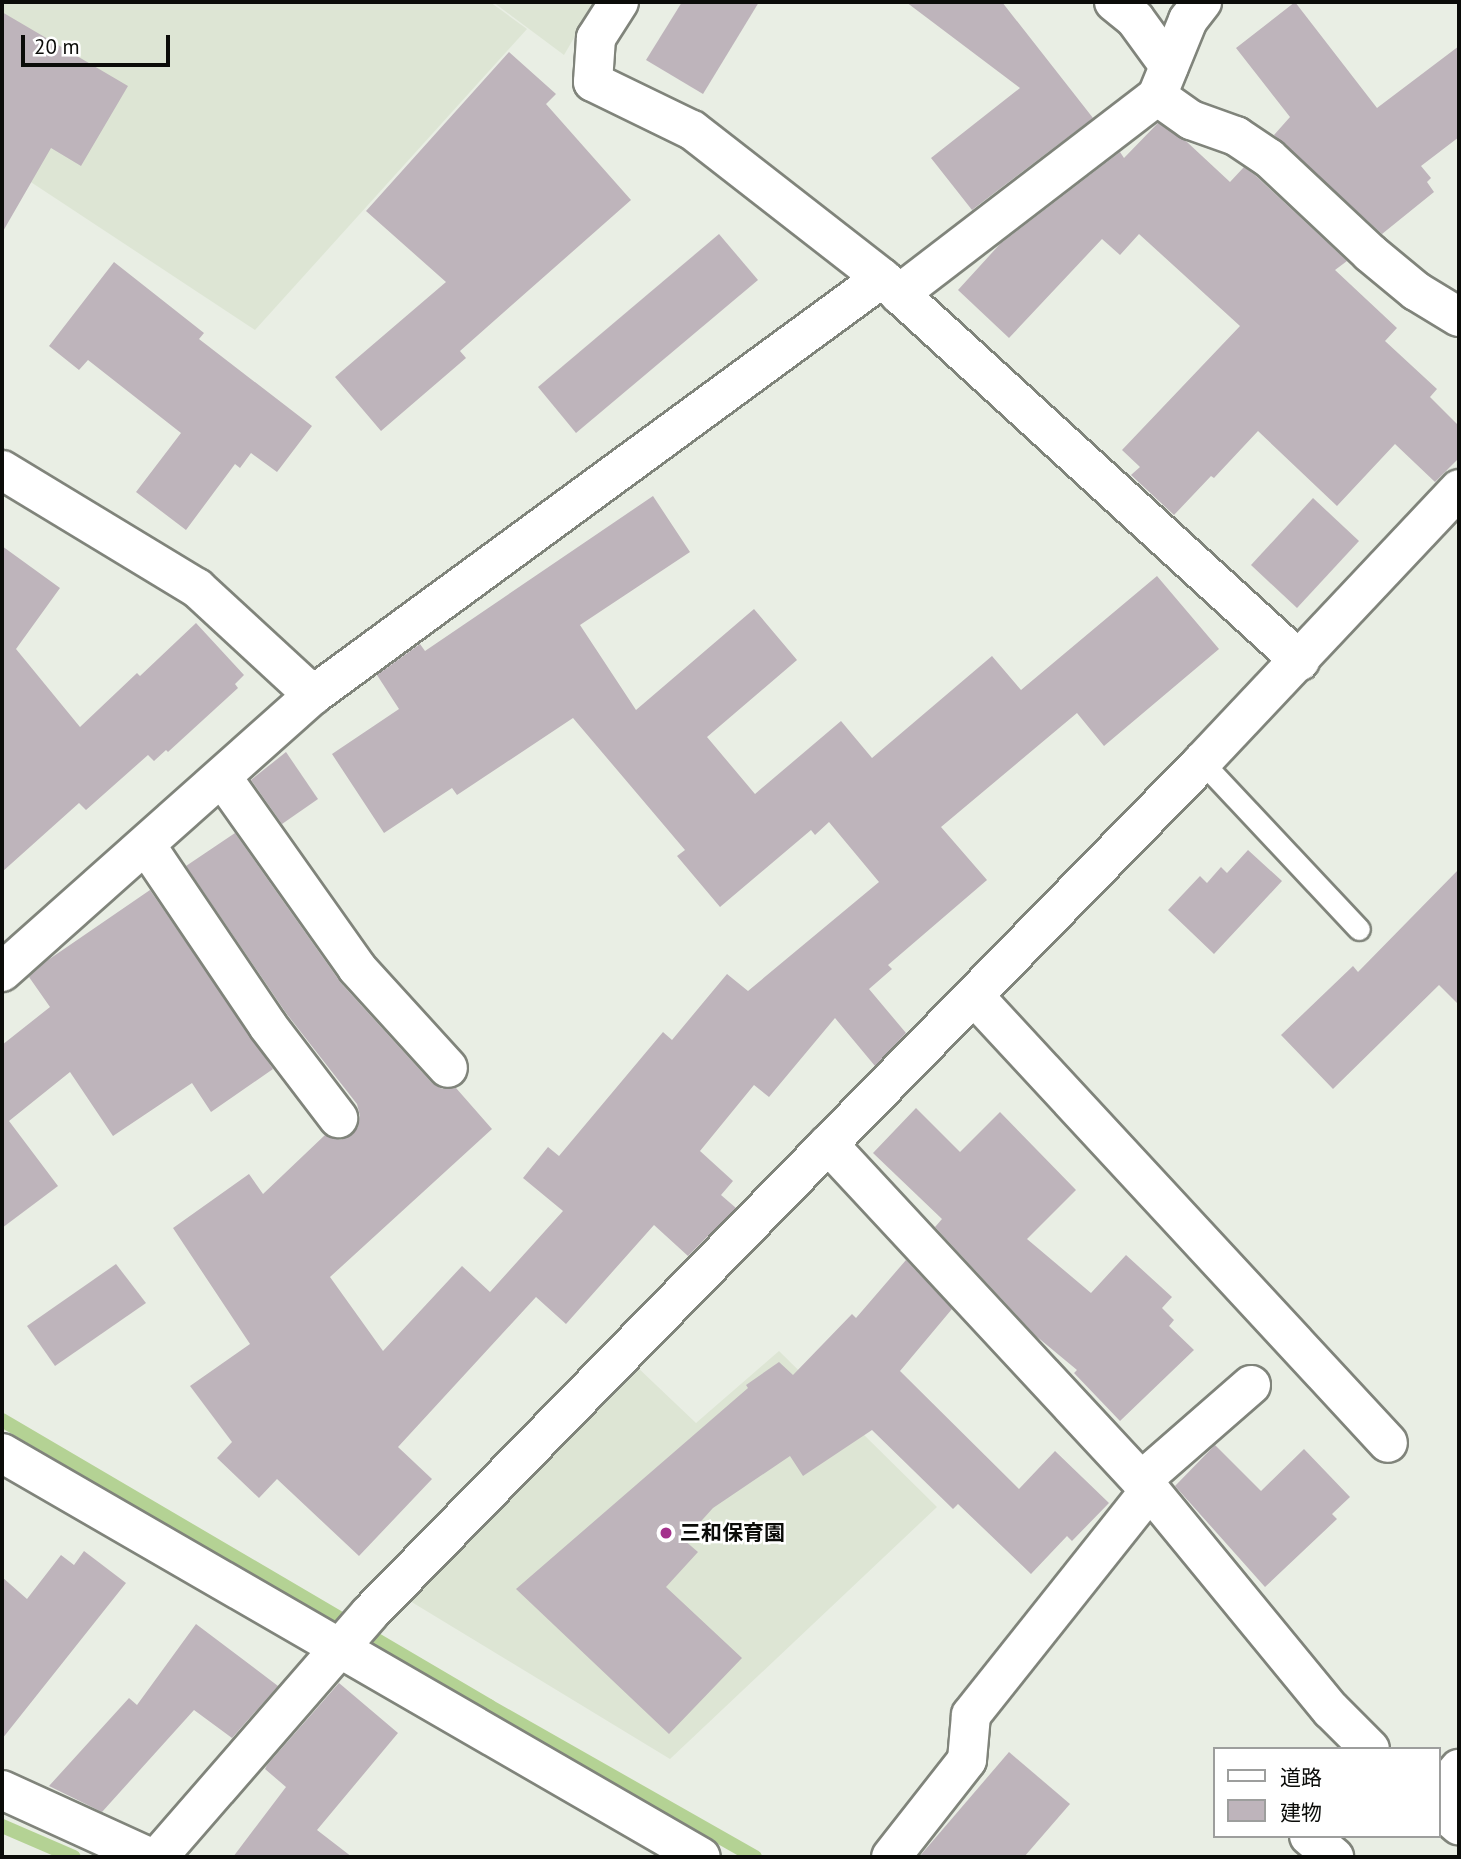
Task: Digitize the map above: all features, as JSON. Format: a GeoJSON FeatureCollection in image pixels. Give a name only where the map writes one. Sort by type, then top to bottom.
{"type":"FeatureCollection","features":[{"type":"Feature","properties":{"kind":"street"},"geometry":{"type":"LineString","coordinates":[[619,2],[596,38],[593,82],[692,130],[891,286],[1300,661]]}},
{"type":"Feature","properties":{"kind":"street"},"geometry":{"type":"LineString","coordinates":[[1114,2],[1135,19],[1163,81],[1191,120],[1236,136],[1269,158],[1370,253],[1416,291],[1459,317]]}},
{"type":"Feature","properties":{"kind":"street"},"geometry":{"type":"LineString","coordinates":[[2,972],[313,695],[891,286],[1163,81],[1188,20],[1202,2]]}},
{"type":"Feature","properties":{"kind":"street"},"geometry":{"type":"LineString","coordinates":[[2,470],[197,589],[313,695]]}},
{"type":"Feature","properties":{"kind":"street"},"geometry":{"type":"LineString","coordinates":[[158,1857],[351,1633],[1300,661],[1459,489]]}},
{"type":"Feature","properties":{"kind":"street"},"geometry":{"type":"LineString","coordinates":[[222,777],[357,968],[448,1068]]}},
{"type":"Feature","properties":{"kind":"street"},"geometry":{"type":"LineString","coordinates":[[146,845],[268,1026],[338,1118]]}},
{"type":"Feature","properties":{"kind":"street"},"geometry":{"type":"LineString","coordinates":[[974,996],[1388,1443]]}},
{"type":"Feature","properties":{"kind":"street"},"geometry":{"type":"LineString","coordinates":[[828,1144],[1146,1485],[1331,1710],[1368,1747]]}},
{"type":"Feature","properties":{"kind":"street"},"geometry":{"type":"LineString","coordinates":[[891,1857],[967,1760],[971,1715],[1146,1485],[1251,1385]]}},
{"type":"Feature","properties":{"kind":"street"},"geometry":{"type":"LineString","coordinates":[[2,1453],[351,1633],[701,1857]]}},
{"type":"Feature","properties":{"kind":"street"},"geometry":{"type":"LineString","coordinates":[[1440,1792],[1459,1769]]}},
{"type":"Feature","properties":{"kind":"street"},"geometry":{"type":"LineString","coordinates":[[2,1790],[149,1857]]}},
{"type":"Feature","properties":{"kind":"street"},"geometry":{"type":"LineString","coordinates":[[1440,1809],[1459,1825]]}},
{"type":"Feature","properties":{"kind":"street"},"geometry":{"type":"LineString","coordinates":[[1311,1838],[1334,1857]]}},
{"type":"Feature","properties":{"kind":"lane"},"geometry":{"type":"LineString","coordinates":[[1202,762],[1359,929]]}},
{"type":"Feature","properties":{"kind":"shaded area"},"geometry":{"type":"Polygon","coordinates":[[[2,2],[490,2],[527,29],[255,330],[2,163],[2,2]]]}},
{"type":"Feature","properties":{"kind":"shaded area"},"geometry":{"type":"Polygon","coordinates":[[[493,2],[595,2],[564,55],[493,2]]]}},
{"type":"Feature","properties":{"kind":"shaded area"},"geometry":{"type":"Polygon","coordinates":[[[779,1351],[937,1507],[670,1759],[410,1601],[635,1365],[696,1423],[779,1351]]]}},
{"type":"Feature","properties":{"kind":"building"},"geometry":{"type":"Polygon","coordinates":[[[682,2],[759,2],[703,94],[646,60],[682,2]]]}},
{"type":"Feature","properties":{"kind":"building"},"geometry":{"type":"Polygon","coordinates":[[[906,2],[1002,2],[1093,118],[972,210],[931,158],[1020,88],[906,2]]]}},
{"type":"Feature","properties":{"kind":"building"},"geometry":{"type":"Polygon","coordinates":[[[1295,2],[1377,108],[1459,46],[1459,137],[1421,166],[1431,178],[1427,182],[1434,192],[1382,234],[1274,135],[1290,117],[1236,48],[1295,2]]]}},
{"type":"Feature","properties":{"kind":"building"},"geometry":{"type":"Polygon","coordinates":[[[2,12],[128,86],[81,166],[51,148],[2,233],[2,12]]]}},
{"type":"Feature","properties":{"kind":"building"},"geometry":{"type":"Polygon","coordinates":[[[509,52],[556,94],[546,104],[631,200],[460,351],[466,358],[381,431],[335,377],[446,282],[366,211],[509,52]]]}},
{"type":"Feature","properties":{"kind":"building"},"geometry":{"type":"Polygon","coordinates":[[[1158,123],[1187,142],[1230,182],[1244,167],[1255,175],[1347,261],[1335,270],[1397,328],[1385,341],[1437,389],[1430,397],[1459,426],[1459,458],[1435,482],[1395,444],[1337,506],[1258,431],[1214,478],[1211,476],[1174,515],[1131,475],[1140,467],[1122,450],[1240,326],[1139,234],[1120,255],[1102,239],[1009,338],[958,290],[1000,244],[1120,152],[1124,158],[1158,123]]]}},
{"type":"Feature","properties":{"kind":"building"},"geometry":{"type":"Polygon","coordinates":[[[719,234],[758,280],[576,433],[538,387],[719,234]]]}},
{"type":"Feature","properties":{"kind":"building"},"geometry":{"type":"Polygon","coordinates":[[[114,262],[204,333],[199,339],[312,426],[277,472],[251,453],[240,468],[235,464],[186,530],[136,492],[181,433],[88,360],[79,370],[49,346],[114,262]]]}},
{"type":"Feature","properties":{"kind":"building"},"geometry":{"type":"Polygon","coordinates":[[[653,496],[690,552],[580,625],[636,710],[754,609],[797,660],[707,737],[755,794],[841,721],[872,758],[992,656],[1021,690],[1157,576],[1219,649],[1104,746],[1077,713],[941,827],[987,880],[888,965],[892,969],[869,989],[906,1033],[875,1066],[835,1018],[769,1097],[754,1085],[700,1151],[733,1181],[721,1195],[736,1208],[688,1256],[654,1225],[566,1324],[536,1297],[398,1447],[432,1479],[359,1556],[277,1479],[259,1498],[217,1458],[232,1442],[190,1386],[250,1344],[173,1228],[249,1174],[263,1194],[325,1135],[340,1140],[352,1135],[358,1127],[360,1116],[357,1104],[286,1013],[186,866],[235,833],[341,983],[432,1083],[442,1089],[456,1088],[492,1129],[330,1277],[383,1351],[462,1266],[490,1292],[563,1211],[523,1178],[548,1147],[559,1156],[663,1032],[672,1040],[727,974],[748,991],[879,882],[829,822],[815,835],[811,830],[720,907],[677,856],[685,850],[573,718],[457,795],[452,788],[384,833],[332,754],[399,709],[377,675],[420,644],[425,651],[653,496]]]}},
{"type":"Feature","properties":{"kind":"building"},"geometry":{"type":"Polygon","coordinates":[[[1313,498],[1359,541],[1297,608],[1251,565],[1313,498]]]}},
{"type":"Feature","properties":{"kind":"building"},"geometry":{"type":"Polygon","coordinates":[[[2,546],[60,588],[16,649],[80,727],[137,673],[140,676],[196,623],[244,675],[235,684],[238,688],[168,752],[166,750],[154,761],[148,755],[86,810],[79,803],[2,872],[2,546]]]}},
{"type":"Feature","properties":{"kind":"building"},"geometry":{"type":"Polygon","coordinates":[[[286,752],[318,799],[282,824],[251,780],[286,752]]]}},
{"type":"Feature","properties":{"kind":"building"},"geometry":{"type":"Polygon","coordinates":[[[1248,850],[1282,881],[1214,954],[1168,910],[1200,876],[1207,883],[1221,867],[1227,873],[1248,850]]]}},
{"type":"Feature","properties":{"kind":"building"},"geometry":{"type":"Polygon","coordinates":[[[1459,869],[1459,1005],[1439,985],[1333,1089],[1281,1035],[1353,966],[1358,972],[1459,869]]]}},
{"type":"Feature","properties":{"kind":"building"},"geometry":{"type":"Polygon","coordinates":[[[150,890],[273,1069],[211,1112],[192,1083],[113,1136],[70,1072],[9,1121],[58,1186],[2,1228],[2,1045],[50,1007],[29,977],[48,960],[150,890]]]}},
{"type":"Feature","properties":{"kind":"building"},"geometry":{"type":"Polygon","coordinates":[[[916,1108],[960,1152],[1000,1112],[1076,1190],[1027,1239],[1091,1293],[1126,1255],[1172,1297],[1162,1308],[1174,1320],[1169,1326],[1194,1350],[1120,1421],[1074,1373],[1077,1370],[1036,1336],[935,1227],[942,1219],[873,1153],[916,1108]]]}},
{"type":"Feature","properties":{"kind":"building"},"geometry":{"type":"Polygon","coordinates":[[[906,1260],[952,1309],[900,1371],[1019,1489],[1055,1451],[1109,1503],[1072,1541],[1067,1536],[1031,1574],[958,1504],[953,1509],[872,1430],[803,1476],[790,1456],[713,1508],[684,1540],[698,1552],[666,1587],[742,1658],[669,1734],[516,1589],[748,1388],[746,1385],[779,1362],[793,1375],[852,1314],[856,1318],[906,1260]]]}},
{"type":"Feature","properties":{"kind":"building"},"geometry":{"type":"Polygon","coordinates":[[[116,1264],[146,1303],[55,1366],[27,1326],[116,1264]]]}},
{"type":"Feature","properties":{"kind":"building"},"geometry":{"type":"Polygon","coordinates":[[[1215,1445],[1261,1491],[1304,1449],[1350,1497],[1332,1514],[1337,1519],[1265,1587],[1175,1486],[1215,1445]]]}},
{"type":"Feature","properties":{"kind":"building"},"geometry":{"type":"Polygon","coordinates":[[[84,1551],[126,1583],[2,1739],[2,1577],[27,1599],[61,1555],[74,1565],[84,1551]]]}},
{"type":"Feature","properties":{"kind":"building"},"geometry":{"type":"Polygon","coordinates":[[[196,1624],[278,1686],[232,1738],[194,1710],[102,1812],[49,1786],[129,1698],[137,1705],[196,1624]]]}},
{"type":"Feature","properties":{"kind":"building"},"geometry":{"type":"Polygon","coordinates":[[[339,1683],[398,1733],[317,1830],[352,1857],[233,1857],[286,1787],[265,1769],[267,1765],[339,1683]]]}},
{"type":"Feature","properties":{"kind":"building"},"geometry":{"type":"Polygon","coordinates":[[[1009,1752],[1070,1804],[1024,1857],[919,1857],[1009,1752]]]}},
{"type":"Feature","properties":{"kind":"waterway"},"geometry":{"type":"LineString","coordinates":[[2,1420],[489,1706],[755,1857]]}},
{"type":"Feature","properties":{"kind":"waterway"},"geometry":{"type":"LineString","coordinates":[[2,1826],[74,1857]]}},
{"type":"Feature","properties":{"kind":"place","name":"三和保育園"},"geometry":{"type":"Point","coordinates":[666,1533]}}]}
